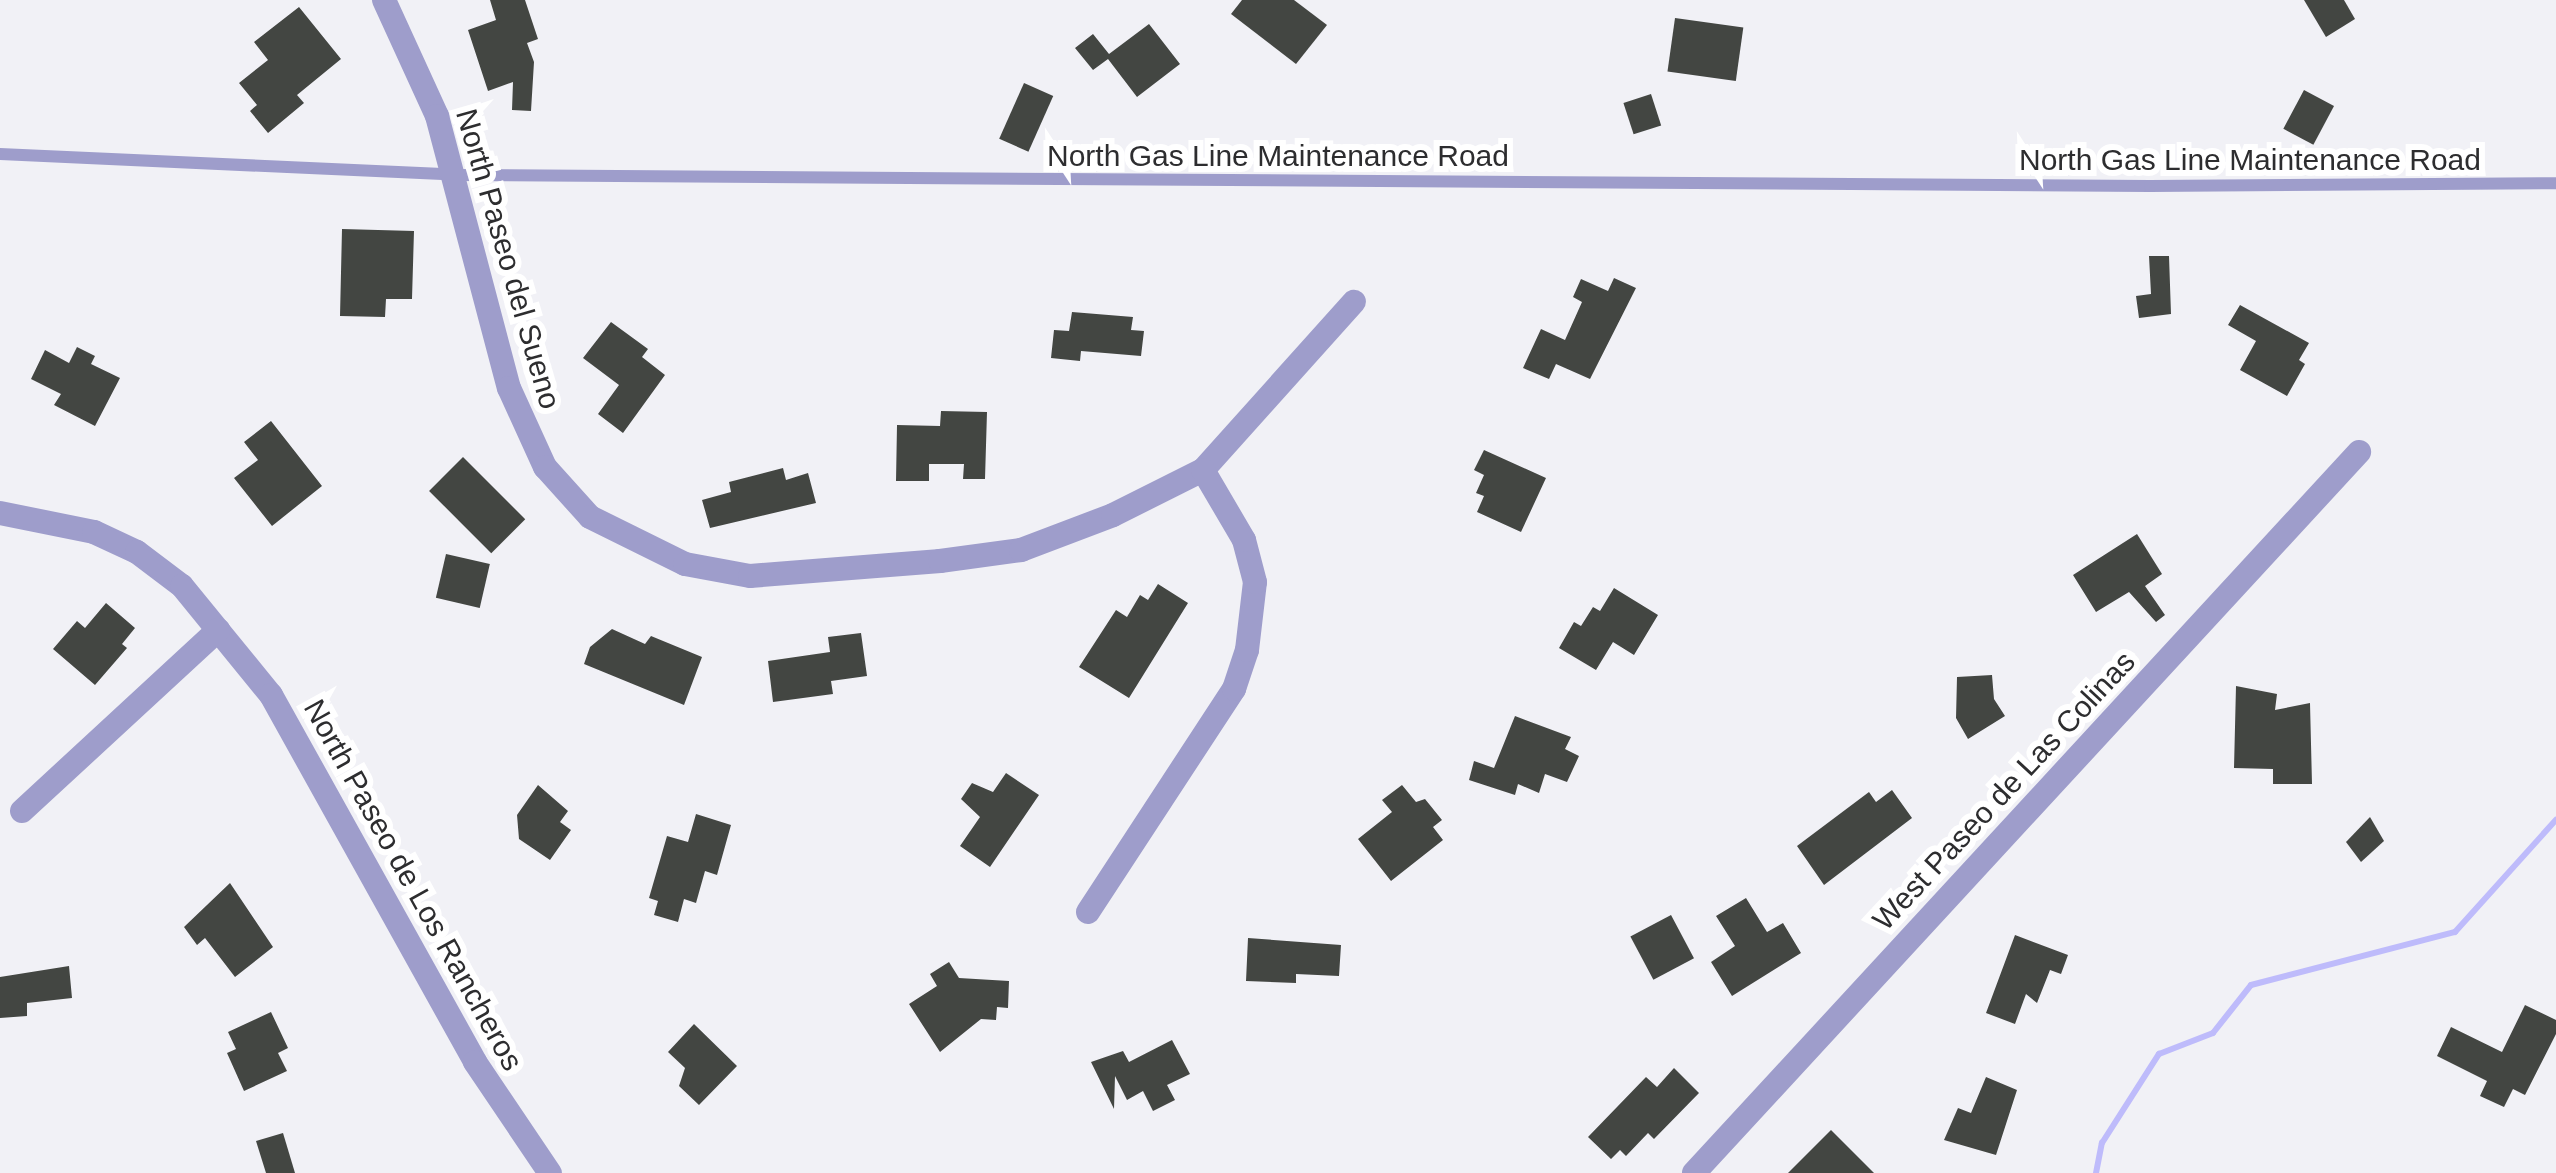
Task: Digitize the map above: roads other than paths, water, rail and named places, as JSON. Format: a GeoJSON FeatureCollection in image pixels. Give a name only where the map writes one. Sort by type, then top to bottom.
{"type":"FeatureCollection","features":[{"type":"Feature","properties":{"kind":"street","name":"North Paseo del Sueno"},"geometry":{"type":"LineString","coordinates":[[388,1],[437,116],[509,388],[545,467],[590,517],[685,565],[750,576],[1022,550],[1113,515],[1203,470],[1354,302]]}},
{"type":"Feature","properties":{"kind":"street","name":"West Paseo de Las Colinas"},"geometry":{"type":"LineString","coordinates":[[1694,1173],[2359,452]]}},
{"type":"Feature","properties":{"kind":"street"},"geometry":{"type":"LineString","coordinates":[[1088,912],[1234,689],[1247,650],[1255,582],[1244,540],[1203,470]]}},
{"type":"Feature","properties":{"kind":"street","name":"North Paseo de Los Rancheros"},"geometry":{"type":"LineString","coordinates":[[0,513],[94,532],[137,552],[182,586],[271,695],[475,1062],[550,1173]]}},
{"type":"Feature","properties":{"kind":"street"},"geometry":{"type":"LineString","coordinates":[[22,811],[218,630]]}},
{"type":"Feature","properties":{"kind":"lane","name":"North Gas Line Maintenance Road"},"geometry":{"type":"LineString","coordinates":[[0,154],[454,175],[2126,186],[2556,183]]}},
{"type":"Feature","properties":{"kind":"waterway"},"geometry":{"type":"LineString","coordinates":[[2096,1173],[2102,1143],[2159,1054],[2213,1033],[2251,985],[2455,932],[2556,820]]}}]}
